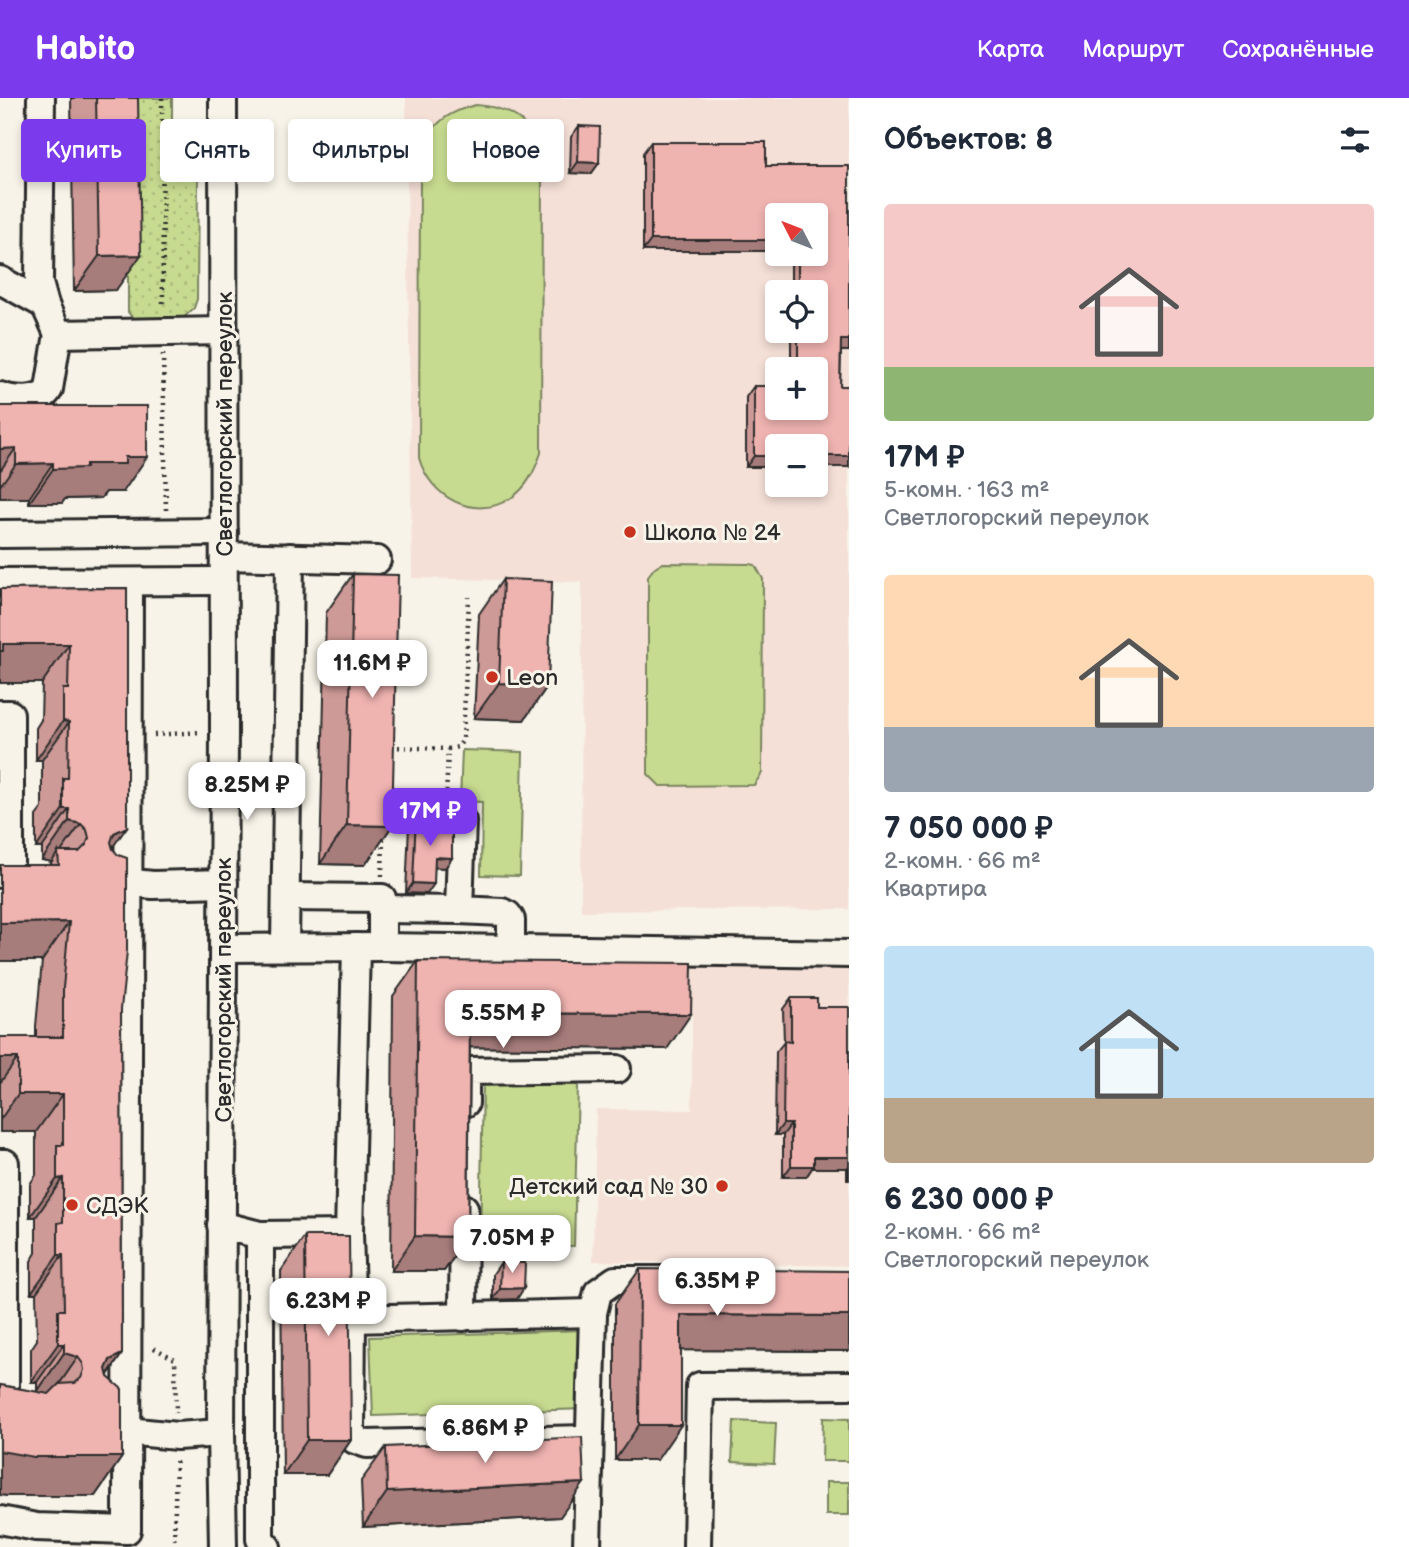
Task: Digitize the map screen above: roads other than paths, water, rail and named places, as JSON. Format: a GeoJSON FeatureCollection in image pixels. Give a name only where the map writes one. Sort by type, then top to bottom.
{"type":"FeatureCollection","features":[{"type":"Feature","properties":{"kind":"street"},"geometry":{"type":"LineString","coordinates":[[0,396],[40,399],[46,396],[58,334],[45,306],[39,283],[41,98]]}},
{"type":"Feature","properties":{"kind":"street","name":"Светлогорский переулок"},"geometry":{"type":"LineString","coordinates":[[223,98],[223,1547]]}},
{"type":"Feature","properties":{"kind":"street"},"geometry":{"type":"LineString","coordinates":[[0,280],[45,306]]}},
{"type":"Feature","properties":{"kind":"street"},"geometry":{"type":"LineString","coordinates":[[58,334],[224,331]]}},
{"type":"Feature","properties":{"kind":"street"},"geometry":{"type":"LineString","coordinates":[[0,534],[224,556],[377,560]]}},
{"type":"Feature","properties":{"kind":"street"},"geometry":{"type":"LineString","coordinates":[[0,582],[129,582],[224,556]]}},
{"type":"Feature","properties":{"kind":"street"},"geometry":{"type":"LineString","coordinates":[[285,947],[290,557]]}},
{"type":"Feature","properties":{"kind":"street"},"geometry":{"type":"LineString","coordinates":[[0,1520],[36,1527],[127,1530],[129,582]]}},
{"type":"Feature","properties":{"kind":"street"},"geometry":{"type":"LineString","coordinates":[[0,715],[10,714],[15,874]]}},
{"type":"Feature","properties":{"kind":"street"},"geometry":{"type":"LineString","coordinates":[[449,822],[462,821],[459,910]]}},
{"type":"Feature","properties":{"kind":"street"},"geometry":{"type":"LineString","coordinates":[[100,881],[153,885],[223,883]]}},
{"type":"Feature","properties":{"kind":"street"},"geometry":{"type":"LineString","coordinates":[[287,897],[502,912],[511,920],[511,949]]}},
{"type":"Feature","properties":{"kind":"street"},"geometry":{"type":"LineString","coordinates":[[382,903],[369,947],[349,1234],[352,1319],[351,1429],[355,1440],[367,1444],[589,1440]]}},
{"type":"Feature","properties":{"kind":"street"},"geometry":{"type":"LineString","coordinates":[[224,948],[369,947],[849,954]]}},
{"type":"Feature","properties":{"kind":"street"},"geometry":{"type":"LineString","coordinates":[[464,1126],[465,1071],[617,1069]]}},
{"type":"Feature","properties":{"kind":"street"},"geometry":{"type":"LineString","coordinates":[[0,1163],[5,1163],[11,1405]]}},
{"type":"Feature","properties":{"kind":"street"},"geometry":{"type":"LineString","coordinates":[[463,1317],[464,1180]]}},
{"type":"Feature","properties":{"kind":"street"},"geometry":{"type":"LineString","coordinates":[[222,1225],[260,1235],[349,1234]]}},
{"type":"Feature","properties":{"kind":"street"},"geometry":{"type":"LineString","coordinates":[[260,1235],[260,1539],[267,1547]]}},
{"type":"Feature","properties":{"kind":"street"},"geometry":{"type":"LineString","coordinates":[[587,1547],[593,1313],[598,1292],[615,1280],[684,1280]]}},
{"type":"Feature","properties":{"kind":"street"},"geometry":{"type":"LineString","coordinates":[[352,1319],[593,1313]]}},
{"type":"Feature","properties":{"kind":"street"},"geometry":{"type":"LineString","coordinates":[[697,1547],[700,1386],[849,1385]]}},
{"type":"Feature","properties":{"kind":"street"},"geometry":{"type":"LineString","coordinates":[[95,1408],[127,1430],[177,1436],[221,1433]]}},
{"type":"Feature","properties":{"kind":"place","name":"Школа № 24"},"geometry":{"type":"Point","coordinates":[630,532]}},
{"type":"Feature","properties":{"kind":"place","name":"Leon"},"geometry":{"type":"Point","coordinates":[492,677]}},
{"type":"Feature","properties":{"kind":"place","name":"Детский сад № 30"},"geometry":{"type":"Point","coordinates":[722,1186]}},
{"type":"Feature","properties":{"kind":"place","name":"СДЭК"},"geometry":{"type":"Point","coordinates":[72,1205]}}]}
